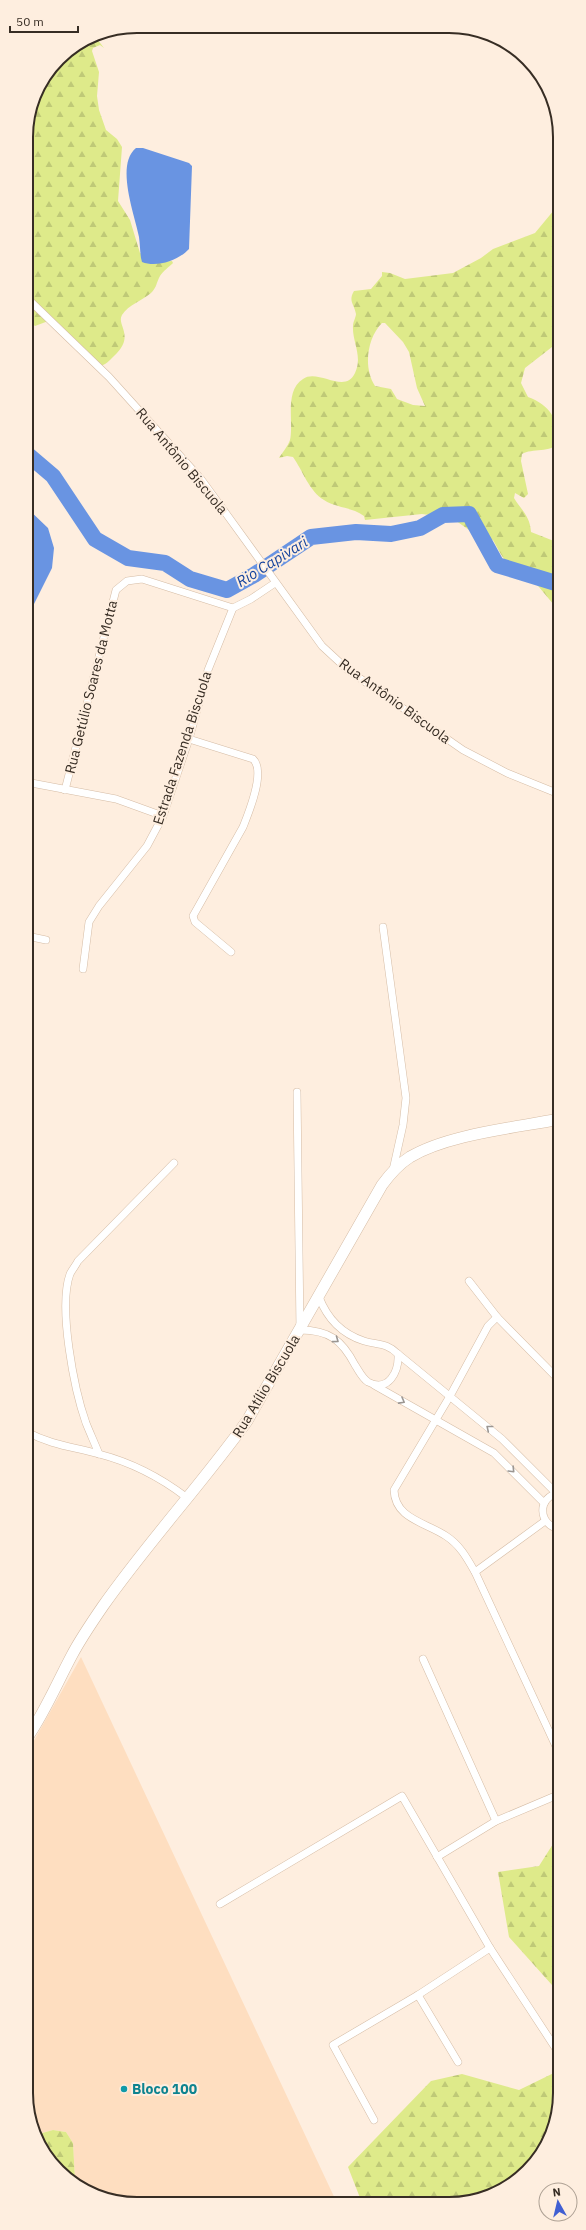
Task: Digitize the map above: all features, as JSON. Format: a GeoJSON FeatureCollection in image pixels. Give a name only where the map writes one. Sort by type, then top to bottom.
{"type":"FeatureCollection","features":[{"type":"Feature","properties":{"kind":"street","name":"Rua Antônio Biscuola"},"geometry":{"type":"LineString","coordinates":[[33,304],[134,403],[201,479],[322,646],[348,670],[463,750],[507,773],[553,792]]}},
{"type":"Feature","properties":{"kind":"street","name":"Rua Getúlio Soares da Motta"},"geometry":{"type":"LineString","coordinates":[[65,790],[116,590],[127,581],[142,579],[233,608]]}},
{"type":"Feature","properties":{"kind":"street"},"geometry":{"type":"LineString","coordinates":[[233,608],[251,599],[275,583]]}},
{"type":"Feature","properties":{"kind":"street","name":"Estrada Fazenda Biscuola"},"geometry":{"type":"LineString","coordinates":[[84,969],[89,922],[99,906],[147,846],[163,816],[188,739],[208,670],[233,608]]}},
{"type":"Feature","properties":{"kind":"street"},"geometry":{"type":"LineString","coordinates":[[188,739],[253,759],[257,763],[259,771],[249,812],[243,827],[193,918],[195,922],[231,952]]}},
{"type":"Feature","properties":{"kind":"street"},"geometry":{"type":"LineString","coordinates":[[33,783],[116,800],[163,816]]}},
{"type":"Feature","properties":{"kind":"street"},"geometry":{"type":"LineString","coordinates":[[383,927],[406,1098],[403,1125],[393,1171]]}},
{"type":"Feature","properties":{"kind":"street"},"geometry":{"type":"LineString","coordinates":[[33,937],[46,940]]}},
{"type":"Feature","properties":{"kind":"street"},"geometry":{"type":"LineString","coordinates":[[297,1092],[300,1330],[314,1330],[327,1334],[342,1344],[361,1376],[368,1382],[494,1453],[544,1503]]}},
{"type":"Feature","properties":{"kind":"street","name":"Rua Atílio Biscuola"},"geometry":{"type":"LineString","coordinates":[[33,1729],[86,1631],[122,1579],[186,1497],[222,1457],[247,1421],[382,1185],[393,1171],[411,1157],[430,1148],[470,1136],[553,1120]]}},
{"type":"Feature","properties":{"kind":"street"},"geometry":{"type":"LineString","coordinates":[[100,1454],[86,1422],[77,1390],[66,1323],[66,1297],[70,1274],[78,1261],[174,1163]]}},
{"type":"Feature","properties":{"kind":"street"},"geometry":{"type":"LineString","coordinates":[[469,1281],[496,1317],[553,1373]]}},
{"type":"Feature","properties":{"kind":"street"},"geometry":{"type":"LineString","coordinates":[[319,1297],[327,1315],[350,1335],[390,1346],[502,1438],[553,1489]]}},
{"type":"Feature","properties":{"kind":"street"},"geometry":{"type":"LineString","coordinates":[[496,1317],[488,1326],[450,1396],[394,1490],[395,1501],[402,1512],[447,1536],[464,1551],[553,1740]]}},
{"type":"Feature","properties":{"kind":"street"},"geometry":{"type":"LineString","coordinates":[[368,1382],[380,1385],[389,1381],[396,1374],[399,1365],[398,1354]]}},
{"type":"Feature","properties":{"kind":"street"},"geometry":{"type":"LineString","coordinates":[[33,1435],[44,1441],[100,1454],[127,1463],[172,1487],[186,1497]]}},
{"type":"Feature","properties":{"kind":"street"},"geometry":{"type":"LineString","coordinates":[[553,1496],[544,1503],[542,1512],[545,1521],[553,1527]]}},
{"type":"Feature","properties":{"kind":"street"},"geometry":{"type":"LineString","coordinates":[[475,1572],[545,1521]]}},
{"type":"Feature","properties":{"kind":"street"},"geometry":{"type":"LineString","coordinates":[[422,1660],[496,1821]]}},
{"type":"Feature","properties":{"kind":"street"},"geometry":{"type":"LineString","coordinates":[[220,1904],[402,1796],[490,1948],[553,2044]]}},
{"type":"Feature","properties":{"kind":"street"},"geometry":{"type":"LineString","coordinates":[[437,1857],[496,1821],[553,1797]]}},
{"type":"Feature","properties":{"kind":"street"},"geometry":{"type":"LineString","coordinates":[[374,2120],[333,2045],[418,1995],[490,1948]]}},
{"type":"Feature","properties":{"kind":"street"},"geometry":{"type":"LineString","coordinates":[[418,1995],[458,2062]]}},
{"type":"Feature","properties":{"kind":"shaded area"},"geometry":{"type":"Polygon","coordinates":[[[81,1657],[334,2197],[130,2197],[117,2195],[91,2186],[75,2176],[73,2143],[66,2132],[53,2130],[42,2133],[35,2113],[33,2093],[33,1742],[81,1657]]]}},
{"type":"Feature","properties":{"kind":"green space"},"geometry":{"type":"Polygon","coordinates":[[[98,41],[104,48],[100,45],[93,48],[92,51],[99,72],[97,96],[99,110],[106,130],[117,139],[122,147],[118,201],[130,220],[140,253],[160,262],[172,261],[173,263],[161,274],[153,291],[148,296],[128,308],[122,315],[121,323],[125,337],[124,343],[104,365],[99,366],[51,320],[35,326],[33,324],[34,123],[41,97],[54,74],[63,63],[74,54],[98,41]]]}},
{"type":"Feature","properties":{"kind":"green space"},"geometry":{"type":"Polygon","coordinates":[[[553,211],[553,347],[525,368],[521,383],[528,397],[542,404],[553,417],[553,447],[522,454],[521,461],[528,494],[524,498],[515,493],[514,498],[529,522],[531,532],[553,541],[553,604],[529,575],[516,571],[507,563],[493,540],[479,537],[452,518],[422,514],[365,520],[364,516],[359,513],[329,503],[319,496],[310,486],[293,457],[287,456],[279,458],[290,440],[292,399],[297,384],[309,376],[345,382],[351,379],[355,373],[358,355],[353,332],[353,324],[356,314],[351,300],[354,291],[371,289],[382,276],[382,272],[390,273],[405,279],[453,273],[481,258],[493,249],[535,233],[553,211]],[[382,323],[373,337],[368,353],[371,379],[375,386],[391,389],[397,399],[413,405],[425,406],[417,388],[409,352],[403,342],[385,323],[382,323]]]}},
{"type":"Feature","properties":{"kind":"green space"},"geometry":{"type":"Polygon","coordinates":[[[553,1844],[553,1986],[509,1937],[498,1872],[539,1866],[553,1844]]]}},
{"type":"Feature","properties":{"kind":"green space"},"geometry":{"type":"Polygon","coordinates":[[[553,2073],[552,2107],[542,2139],[523,2167],[512,2176],[495,2186],[463,2196],[360,2197],[348,2167],[431,2081],[462,2074],[519,2090],[553,2073]]]}},
{"type":"Feature","properties":{"kind":"green space"},"geometry":{"type":"Polygon","coordinates":[[[53,2130],[66,2132],[73,2143],[75,2176],[63,2167],[54,2156],[42,2133],[53,2130]]]}},
{"type":"Feature","properties":{"kind":"water"},"geometry":{"type":"Polygon","coordinates":[[[136,148],[143,148],[189,163],[192,166],[189,249],[174,260],[154,264],[142,262],[139,237],[128,191],[127,178],[127,166],[130,156],[136,148]]]}},
{"type":"Feature","properties":{"kind":"water"},"geometry":{"type":"Polygon","coordinates":[[[33,514],[48,528],[54,548],[52,568],[33,608],[33,514]]]}},
{"type":"Feature","properties":{"kind":"waterway","name":"Rio Capivari"},"geometry":{"type":"LineString","coordinates":[[33,459],[53,476],[95,539],[128,558],[165,563],[190,579],[227,590],[254,575],[311,537],[356,532],[391,534],[420,528],[443,515],[469,514],[497,565],[553,582]]}},
{"type":"Feature","properties":{"kind":"place","name":"Bloco 100"},"geometry":{"type":"Point","coordinates":[124,2089]}}]}
